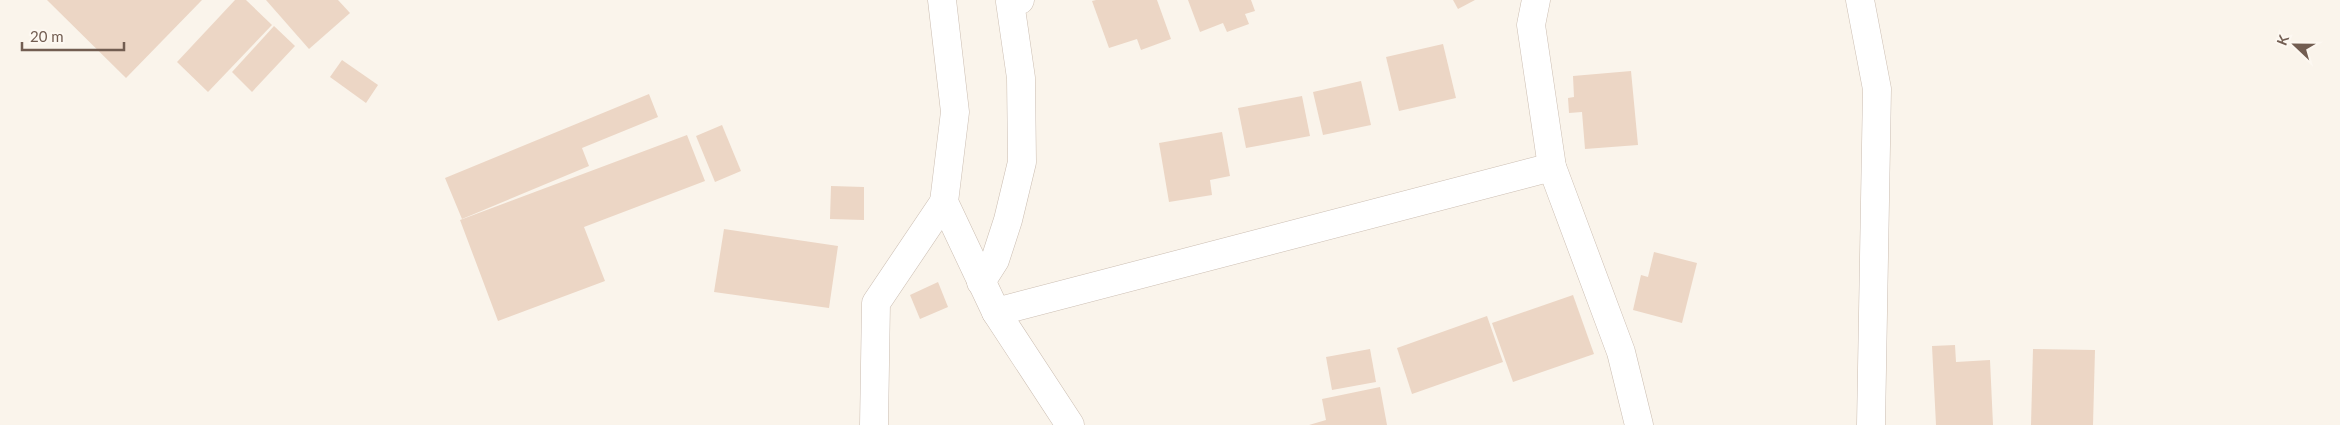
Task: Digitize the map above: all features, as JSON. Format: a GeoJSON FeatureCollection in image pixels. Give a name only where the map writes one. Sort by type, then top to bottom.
{"type":"FeatureCollection","features":[{"type":"Feature","properties":{"kind":"street"},"geometry":{"type":"LineString","coordinates":[[874,425],[876,303],[944,202],[955,112],[942,0]]}},
{"type":"Feature","properties":{"kind":"street"},"geometry":{"type":"LineString","coordinates":[[981,282],[995,260],[1008,220],[1022,162],[1021,78],[1010,2],[1020,0]]}},
{"type":"Feature","properties":{"kind":"street"},"geometry":{"type":"LineString","coordinates":[[1536,0],[1531,25],[1552,167],[1621,352],[1640,425]]}},
{"type":"Feature","properties":{"kind":"street"},"geometry":{"type":"LineString","coordinates":[[1860,0],[1877,89],[1871,425]]}},
{"type":"Feature","properties":{"kind":"street"},"geometry":{"type":"LineString","coordinates":[[996,312],[1552,167]]}},
{"type":"Feature","properties":{"kind":"street"},"geometry":{"type":"LineString","coordinates":[[944,202],[996,312],[1070,425]]}},
{"type":"Feature","properties":{"kind":"building"},"geometry":{"type":"Polygon","coordinates":[[[47,0],[202,0],[126,78],[47,0]]]}},
{"type":"Feature","properties":{"kind":"building"},"geometry":{"type":"Polygon","coordinates":[[[235,0],[246,0],[272,25],[208,92],[177,62],[235,0]]]}},
{"type":"Feature","properties":{"kind":"building"},"geometry":{"type":"Polygon","coordinates":[[[266,0],[338,0],[350,13],[309,49],[266,0]]]}},
{"type":"Feature","properties":{"kind":"building"},"geometry":{"type":"Polygon","coordinates":[[[1157,0],[1171,39],[1141,50],[1137,39],[1109,48],[1092,1],[1157,0]]]}},
{"type":"Feature","properties":{"kind":"building"},"geometry":{"type":"Polygon","coordinates":[[[1188,0],[1251,0],[1255,11],[1245,14],[1249,24],[1227,32],[1223,23],[1200,32],[1188,0]]]}},
{"type":"Feature","properties":{"kind":"building"},"geometry":{"type":"Polygon","coordinates":[[[1453,0],[1475,0],[1458,9],[1453,0]]]}},
{"type":"Feature","properties":{"kind":"building"},"geometry":{"type":"Polygon","coordinates":[[[274,26],[295,46],[252,92],[232,72],[274,26]]]}},
{"type":"Feature","properties":{"kind":"building"},"geometry":{"type":"Polygon","coordinates":[[[1443,44],[1456,98],[1399,111],[1386,57],[1443,44]]]}},
{"type":"Feature","properties":{"kind":"building"},"geometry":{"type":"Polygon","coordinates":[[[342,60],[378,85],[366,103],[330,77],[342,60]]]}},
{"type":"Feature","properties":{"kind":"building"},"geometry":{"type":"Polygon","coordinates":[[[1631,71],[1638,145],[1585,149],[1582,112],[1569,113],[1568,98],[1574,97],[1573,76],[1631,71]]]}},
{"type":"Feature","properties":{"kind":"building"},"geometry":{"type":"Polygon","coordinates":[[[1361,81],[1371,125],[1323,135],[1313,92],[1361,81]]]}},
{"type":"Feature","properties":{"kind":"building"},"geometry":{"type":"Polygon","coordinates":[[[649,94],[658,117],[582,148],[589,166],[462,219],[445,178],[649,94]]]}},
{"type":"Feature","properties":{"kind":"building"},"geometry":{"type":"Polygon","coordinates":[[[1302,96],[1310,136],[1246,148],[1238,108],[1302,96]]]}},
{"type":"Feature","properties":{"kind":"building"},"geometry":{"type":"Polygon","coordinates":[[[722,125],[741,171],[715,182],[696,136],[722,125]]]}},
{"type":"Feature","properties":{"kind":"building"},"geometry":{"type":"Polygon","coordinates":[[[1222,132],[1230,176],[1210,180],[1212,195],[1169,202],[1159,143],[1222,132]]]}},
{"type":"Feature","properties":{"kind":"building"},"geometry":{"type":"Polygon","coordinates":[[[687,135],[705,181],[584,227],[605,281],[498,321],[460,220],[687,135]]]}},
{"type":"Feature","properties":{"kind":"building"},"geometry":{"type":"Polygon","coordinates":[[[831,186],[864,187],[864,220],[830,219],[831,186]]]}},
{"type":"Feature","properties":{"kind":"building"},"geometry":{"type":"Polygon","coordinates":[[[724,229],[838,246],[829,308],[714,292],[724,229]]]}},
{"type":"Feature","properties":{"kind":"building"},"geometry":{"type":"Polygon","coordinates":[[[1654,252],[1697,263],[1682,323],[1633,310],[1641,275],[1648,277],[1654,252]]]}},
{"type":"Feature","properties":{"kind":"building"},"geometry":{"type":"Polygon","coordinates":[[[938,282],[948,307],[920,319],[910,295],[938,282]]]}},
{"type":"Feature","properties":{"kind":"building"},"geometry":{"type":"Polygon","coordinates":[[[1573,295],[1594,354],[1513,382],[1492,323],[1573,295]]]}},
{"type":"Feature","properties":{"kind":"building"},"geometry":{"type":"Polygon","coordinates":[[[1487,316],[1503,362],[1412,394],[1397,348],[1487,316]]]}},
{"type":"Feature","properties":{"kind":"building"},"geometry":{"type":"Polygon","coordinates":[[[1955,345],[1956,362],[1990,360],[1993,425],[1936,425],[1932,346],[1955,345]]]}},
{"type":"Feature","properties":{"kind":"building"},"geometry":{"type":"Polygon","coordinates":[[[1370,349],[1376,382],[1332,390],[1326,357],[1370,349]]]}},
{"type":"Feature","properties":{"kind":"building"},"geometry":{"type":"Polygon","coordinates":[[[2033,349],[2095,350],[2093,425],[2031,425],[2033,349]]]}},
{"type":"Feature","properties":{"kind":"building"},"geometry":{"type":"Polygon","coordinates":[[[1380,387],[1387,425],[1309,425],[1326,420],[1322,399],[1380,387]]]}}]}
